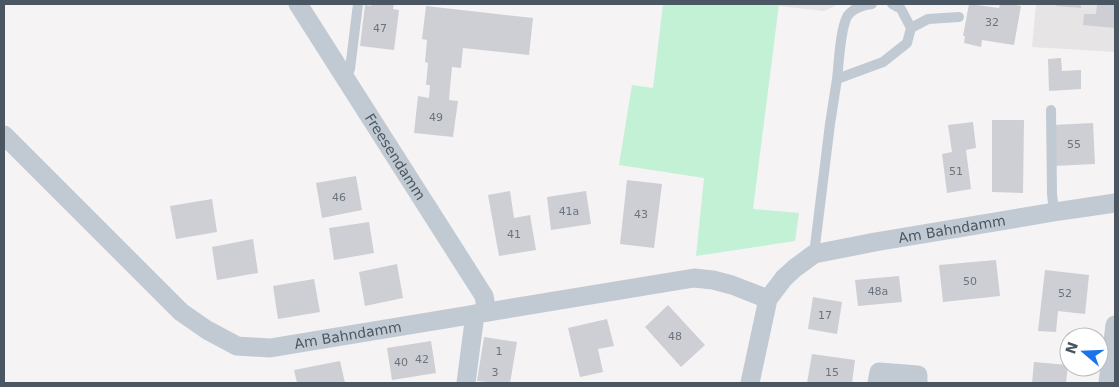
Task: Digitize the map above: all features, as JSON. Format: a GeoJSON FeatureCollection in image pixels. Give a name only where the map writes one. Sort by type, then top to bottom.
{"type":"FeatureCollection","features":[{"type":"Feature","properties":{"kind":"street","name":"Freesendamm"},"geometry":{"type":"LineString","coordinates":[[298,4],[484,296],[481,313]]}},
{"type":"Feature","properties":{"kind":"street","name":"Am Bahndamm"},"geometry":{"type":"LineString","coordinates":[[4,134],[181,312],[207,330],[237,346],[270,348],[694,278],[732,285],[768,299],[784,278],[814,254],[875,242],[1115,203]]}},
{"type":"Feature","properties":{"kind":"street"},"geometry":{"type":"LineString","coordinates":[[750,383],[768,299]]}},
{"type":"Feature","properties":{"kind":"street"},"geometry":{"type":"LineString","coordinates":[[466,383],[481,313]]}},
{"type":"Feature","properties":{"kind":"street"},"geometry":{"type":"LineString","coordinates":[[1111,375],[1115,325]]}},
{"type":"Feature","properties":{"kind":"street"},"geometry":{"type":"LineString","coordinates":[[877,383],[879,372],[918,375],[918,383]]}},
{"type":"Feature","properties":{"kind":"lane"},"geometry":{"type":"LineString","coordinates":[[346,79],[350,69],[358,4]]}},
{"type":"Feature","properties":{"kind":"lane"},"geometry":{"type":"LineString","coordinates":[[814,254],[842,28],[848,13],[872,4]]}},
{"type":"Feature","properties":{"kind":"lane"},"geometry":{"type":"LineString","coordinates":[[837,79],[883,62],[907,43],[911,28],[901,9],[892,4]]}},
{"type":"Feature","properties":{"kind":"lane"},"geometry":{"type":"LineString","coordinates":[[911,28],[928,19],[959,17]]}},
{"type":"Feature","properties":{"kind":"lane"},"geometry":{"type":"LineString","coordinates":[[1051,110],[1054,212]]}},
{"type":"Feature","properties":{"kind":"shaded area"},"geometry":{"type":"Polygon","coordinates":[[[779,4],[839,4],[824,11],[779,6],[779,4]]]}},
{"type":"Feature","properties":{"kind":"shaded area"},"geometry":{"type":"Polygon","coordinates":[[[1036,4],[1115,4],[1115,52],[1032,47],[1036,4]]]}},
{"type":"Feature","properties":{"kind":"green space"},"geometry":{"type":"Polygon","coordinates":[[[663,4],[779,4],[753,209],[799,213],[795,241],[696,256],[704,178],[619,165],[632,85],[653,88],[663,4]]]}},
{"type":"Feature","properties":{"kind":"building"},"geometry":{"type":"Polygon","coordinates":[[[371,4],[394,4],[393,9],[399,10],[394,50],[360,46],[365,5],[371,6],[371,4]]]}},
{"type":"Feature","properties":{"kind":"building"},"geometry":{"type":"Polygon","coordinates":[[[969,4],[999,8],[1000,4],[1021,6],[1014,45],[982,40],[981,47],[964,43],[965,36],[963,36],[969,4]]]}},
{"type":"Feature","properties":{"kind":"building"},"geometry":{"type":"Polygon","coordinates":[[[1057,4],[1081,4],[1081,8],[1056,6],[1057,4]]]}},
{"type":"Feature","properties":{"kind":"building"},"geometry":{"type":"Polygon","coordinates":[[[1097,4],[1115,4],[1115,28],[1083,25],[1084,14],[1096,14],[1097,4]]]}},
{"type":"Feature","properties":{"kind":"building"},"geometry":{"type":"Polygon","coordinates":[[[426,6],[533,18],[529,55],[463,48],[461,68],[452,67],[449,100],[458,101],[453,137],[414,133],[418,96],[429,98],[430,85],[426,85],[428,63],[425,62],[427,40],[422,39],[426,6]]]}},
{"type":"Feature","properties":{"kind":"building"},"geometry":{"type":"Polygon","coordinates":[[[1061,58],[1062,71],[1081,70],[1081,89],[1049,91],[1048,59],[1061,58]]]}},
{"type":"Feature","properties":{"kind":"building"},"geometry":{"type":"Polygon","coordinates":[[[992,120],[1024,120],[1023,193],[992,192],[992,120]]]}},
{"type":"Feature","properties":{"kind":"building"},"geometry":{"type":"Polygon","coordinates":[[[973,122],[976,148],[966,150],[971,189],[947,193],[942,154],[952,152],[948,125],[973,122]]]}},
{"type":"Feature","properties":{"kind":"building"},"geometry":{"type":"Polygon","coordinates":[[[1093,123],[1095,164],[1053,166],[1052,125],[1093,123]]]}},
{"type":"Feature","properties":{"kind":"building"},"geometry":{"type":"Polygon","coordinates":[[[356,176],[362,210],[322,218],[316,183],[356,176]]]}},
{"type":"Feature","properties":{"kind":"building"},"geometry":{"type":"Polygon","coordinates":[[[627,180],[662,184],[654,248],[620,244],[627,180]]]}},
{"type":"Feature","properties":{"kind":"building"},"geometry":{"type":"Polygon","coordinates":[[[510,191],[514,218],[530,215],[536,250],[499,256],[488,195],[510,191]]]}},
{"type":"Feature","properties":{"kind":"building"},"geometry":{"type":"Polygon","coordinates":[[[586,191],[591,224],[551,230],[547,197],[586,191]]]}},
{"type":"Feature","properties":{"kind":"building"},"geometry":{"type":"Polygon","coordinates":[[[212,199],[217,232],[176,239],[170,206],[212,199]]]}},
{"type":"Feature","properties":{"kind":"building"},"geometry":{"type":"Polygon","coordinates":[[[369,222],[374,253],[334,260],[329,228],[369,222]]]}},
{"type":"Feature","properties":{"kind":"building"},"geometry":{"type":"Polygon","coordinates":[[[253,239],[258,273],[217,280],[212,247],[253,239]]]}},
{"type":"Feature","properties":{"kind":"building"},"geometry":{"type":"Polygon","coordinates":[[[996,260],[1000,296],[943,302],[939,265],[996,260]]]}},
{"type":"Feature","properties":{"kind":"building"},"geometry":{"type":"Polygon","coordinates":[[[397,264],[403,298],[365,306],[359,272],[397,264]]]}},
{"type":"Feature","properties":{"kind":"building"},"geometry":{"type":"Polygon","coordinates":[[[1045,270],[1089,275],[1085,314],[1058,311],[1056,332],[1038,331],[1045,270]]]}},
{"type":"Feature","properties":{"kind":"building"},"geometry":{"type":"Polygon","coordinates":[[[899,276],[902,302],[858,306],[855,280],[899,276]]]}},
{"type":"Feature","properties":{"kind":"building"},"geometry":{"type":"Polygon","coordinates":[[[314,279],[320,312],[278,319],[273,286],[314,279]]]}},
{"type":"Feature","properties":{"kind":"building"},"geometry":{"type":"Polygon","coordinates":[[[813,297],[842,302],[837,334],[808,329],[813,297]]]}},
{"type":"Feature","properties":{"kind":"building"},"geometry":{"type":"Polygon","coordinates":[[[668,305],[705,345],[681,367],[645,327],[668,305]]]}},
{"type":"Feature","properties":{"kind":"building"},"geometry":{"type":"Polygon","coordinates":[[[607,319],[614,346],[598,349],[603,372],[580,377],[568,328],[607,319]]]}},
{"type":"Feature","properties":{"kind":"building"},"geometry":{"type":"Polygon","coordinates":[[[484,337],[517,342],[510,383],[477,381],[484,337]]]}},
{"type":"Feature","properties":{"kind":"building"},"geometry":{"type":"Polygon","coordinates":[[[431,341],[436,373],[392,380],[387,348],[431,341]]]}},
{"type":"Feature","properties":{"kind":"building"},"geometry":{"type":"Polygon","coordinates":[[[812,354],[855,360],[852,383],[807,383],[812,354]]]}},
{"type":"Feature","properties":{"kind":"building"},"geometry":{"type":"Polygon","coordinates":[[[340,361],[345,383],[297,383],[294,370],[340,361]]]}},
{"type":"Feature","properties":{"kind":"building"},"geometry":{"type":"Polygon","coordinates":[[[1034,362],[1059,364],[1059,377],[1067,377],[1066,383],[1032,383],[1034,362]]]}}]}
